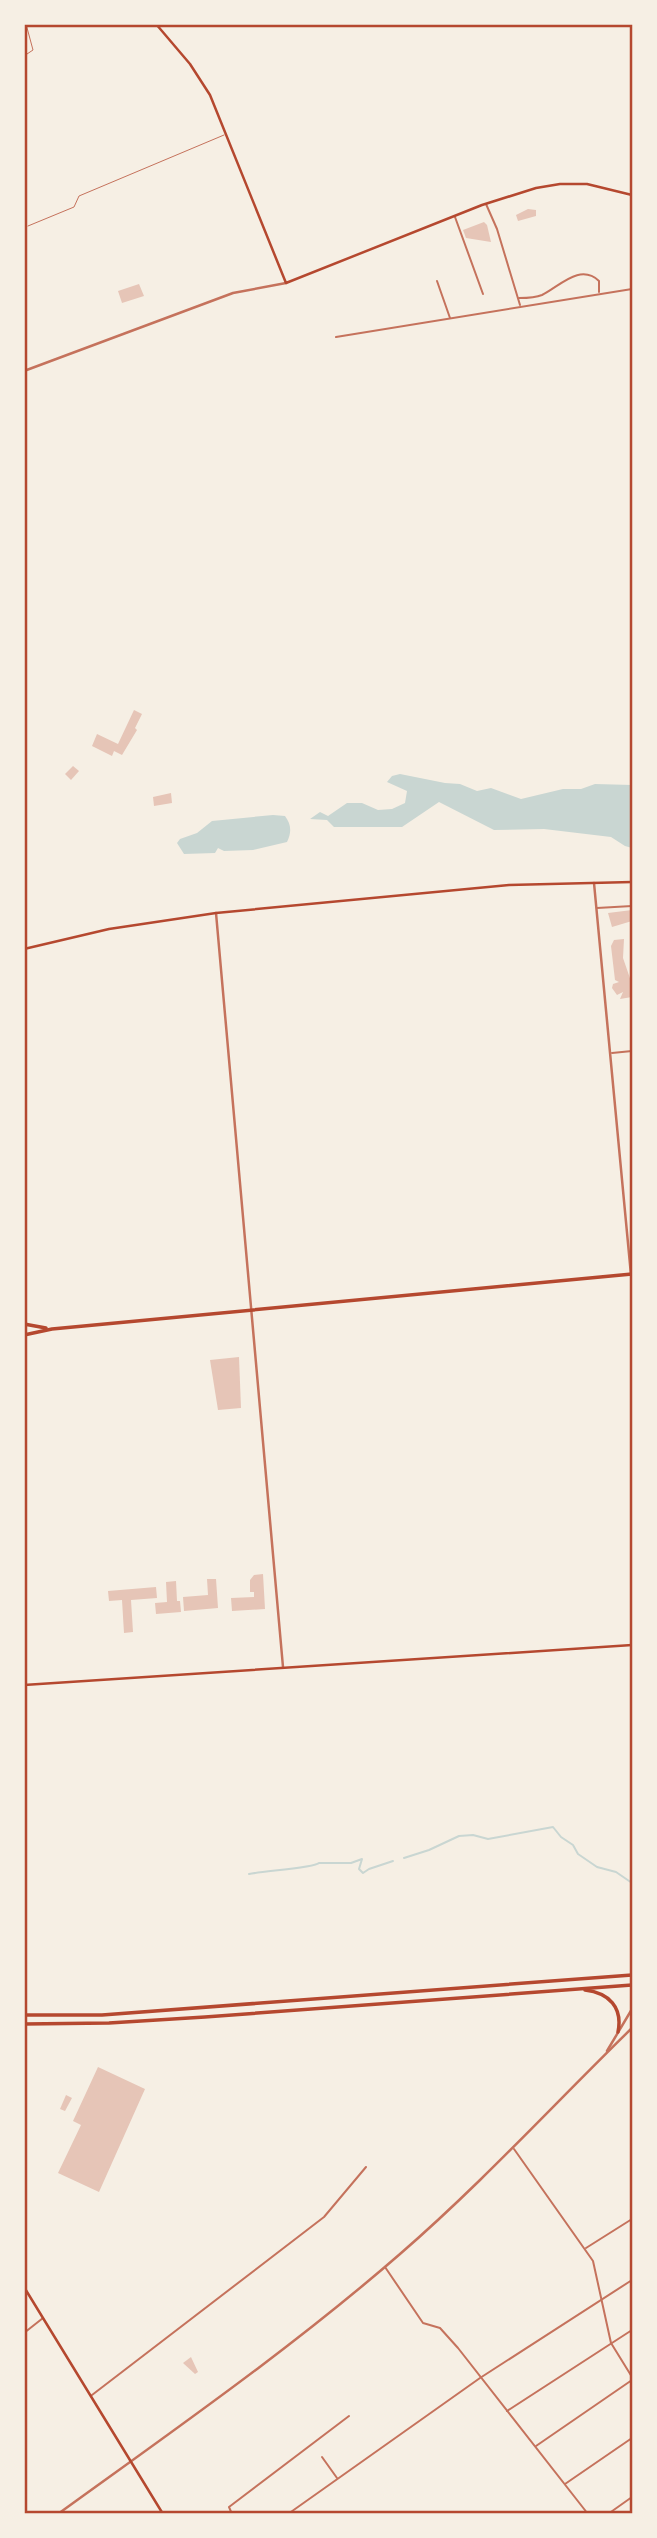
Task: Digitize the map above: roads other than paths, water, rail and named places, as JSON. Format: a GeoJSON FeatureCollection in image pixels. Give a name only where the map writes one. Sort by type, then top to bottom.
{"type":"FeatureCollection","features":[{"type":"Feature","properties":{"kind":"main road"},"geometry":{"type":"LineString","coordinates":[[156,24],[196,72],[210,95],[286,283],[486,204],[536,188],[559,184],[595,185],[632,195]]}},
{"type":"Feature","properties":{"kind":"main road"},"geometry":{"type":"LineString","coordinates":[[24,949],[109,929],[216,913],[509,885],[632,882]]}},
{"type":"Feature","properties":{"kind":"main road"},"geometry":{"type":"LineString","coordinates":[[24,1335],[52,1329],[632,1274]]}},
{"type":"Feature","properties":{"kind":"main road"},"geometry":{"type":"LineString","coordinates":[[24,1324],[52,1329]]}},
{"type":"Feature","properties":{"kind":"main road"},"geometry":{"type":"LineString","coordinates":[[24,1685],[632,1645]]}},
{"type":"Feature","properties":{"kind":"main road"},"geometry":{"type":"LineString","coordinates":[[24,2015],[102,2015],[632,1975]]}},
{"type":"Feature","properties":{"kind":"main road"},"geometry":{"type":"LineString","coordinates":[[568,1981],[569,1990]]}},
{"type":"Feature","properties":{"kind":"main road"},"geometry":{"type":"LineString","coordinates":[[24,2024],[205,2017],[632,1985]]}},
{"type":"Feature","properties":{"kind":"main road"},"geometry":{"type":"LineString","coordinates":[[576,1989],[598,1992],[608,1998],[619,2014],[618,2032]]}},
{"type":"Feature","properties":{"kind":"main road"},"geometry":{"type":"LineString","coordinates":[[204,2007],[205,2017]]}},
{"type":"Feature","properties":{"kind":"main road"},"geometry":{"type":"LineString","coordinates":[[24,2287],[163,2514]]}},
{"type":"Feature","properties":{"kind":"street"},"geometry":{"type":"LineString","coordinates":[[486,204],[497,229],[520,306]]}},
{"type":"Feature","properties":{"kind":"street"},"geometry":{"type":"LineString","coordinates":[[455,216],[482,295]]}},
{"type":"Feature","properties":{"kind":"street"},"geometry":{"type":"LineString","coordinates":[[517,298],[543,295],[558,283],[584,273],[593,275],[599,281],[599,293]]}},
{"type":"Feature","properties":{"kind":"street"},"geometry":{"type":"LineString","coordinates":[[437,281],[450,319]]}},
{"type":"Feature","properties":{"kind":"street"},"geometry":{"type":"LineString","coordinates":[[24,372],[233,293],[286,283]]}},
{"type":"Feature","properties":{"kind":"street"},"geometry":{"type":"LineString","coordinates":[[336,337],[632,289]]}},
{"type":"Feature","properties":{"kind":"street"},"geometry":{"type":"LineString","coordinates":[[594,883],[632,1274]]}},
{"type":"Feature","properties":{"kind":"street"},"geometry":{"type":"LineString","coordinates":[[596,909],[632,906]]}},
{"type":"Feature","properties":{"kind":"street"},"geometry":{"type":"LineString","coordinates":[[216,913],[283,1667]]}},
{"type":"Feature","properties":{"kind":"street"},"geometry":{"type":"LineString","coordinates":[[611,1053],[632,1051]]}},
{"type":"Feature","properties":{"kind":"street"},"geometry":{"type":"LineString","coordinates":[[605,2053],[632,2009]]}},
{"type":"Feature","properties":{"kind":"street"},"geometry":{"type":"LineString","coordinates":[[58,2514],[299,2337],[385,2267],[632,2028]]}},
{"type":"Feature","properties":{"kind":"street"},"geometry":{"type":"LineString","coordinates":[[513,2146],[597,2269],[611,2343],[632,2378],[536,2447]]}},
{"type":"Feature","properties":{"kind":"street"},"geometry":{"type":"LineString","coordinates":[[92,2396],[324,2217],[366,2167]]}},
{"type":"Feature","properties":{"kind":"street"},"geometry":{"type":"LineString","coordinates":[[585,2248],[632,2219]]}},
{"type":"Feature","properties":{"kind":"street"},"geometry":{"type":"LineString","coordinates":[[385,2267],[423,2323],[440,2328],[588,2514]]}},
{"type":"Feature","properties":{"kind":"street"},"geometry":{"type":"LineString","coordinates":[[288,2514],[481,2378],[632,2280]]}},
{"type":"Feature","properties":{"kind":"street"},"geometry":{"type":"LineString","coordinates":[[24,2333],[44,2317]]}},
{"type":"Feature","properties":{"kind":"street"},"geometry":{"type":"LineString","coordinates":[[507,2411],[632,2330]]}},
{"type":"Feature","properties":{"kind":"street"},"geometry":{"type":"LineString","coordinates":[[232,2514],[229,2507],[349,2416]]}},
{"type":"Feature","properties":{"kind":"street"},"geometry":{"type":"LineString","coordinates":[[565,2484],[632,2438]]}},
{"type":"Feature","properties":{"kind":"street"},"geometry":{"type":"LineString","coordinates":[[322,2457],[337,2479]]}},
{"type":"Feature","properties":{"kind":"street"},"geometry":{"type":"LineString","coordinates":[[607,2514],[632,2497]]}},
{"type":"Feature","properties":{"kind":"lane"},"geometry":{"type":"LineString","coordinates":[[24,56],[33,50],[26,24]]}},
{"type":"Feature","properties":{"kind":"lane"},"geometry":{"type":"LineString","coordinates":[[27,226],[74,207],[79,196],[226,134]]}},
{"type":"Feature","properties":{"kind":"waterway"},"geometry":{"type":"LineString","coordinates":[[404,1858],[459,1836],[473,1835],[488,1839],[553,1827],[573,1845],[578,1854],[597,1867],[616,1872],[632,1883]]}},
{"type":"Feature","properties":{"kind":"waterway"},"geometry":{"type":"LineString","coordinates":[[249,1874],[319,1863],[351,1863],[362,1859],[359,1869],[363,1873],[393,1861]]}}]}
